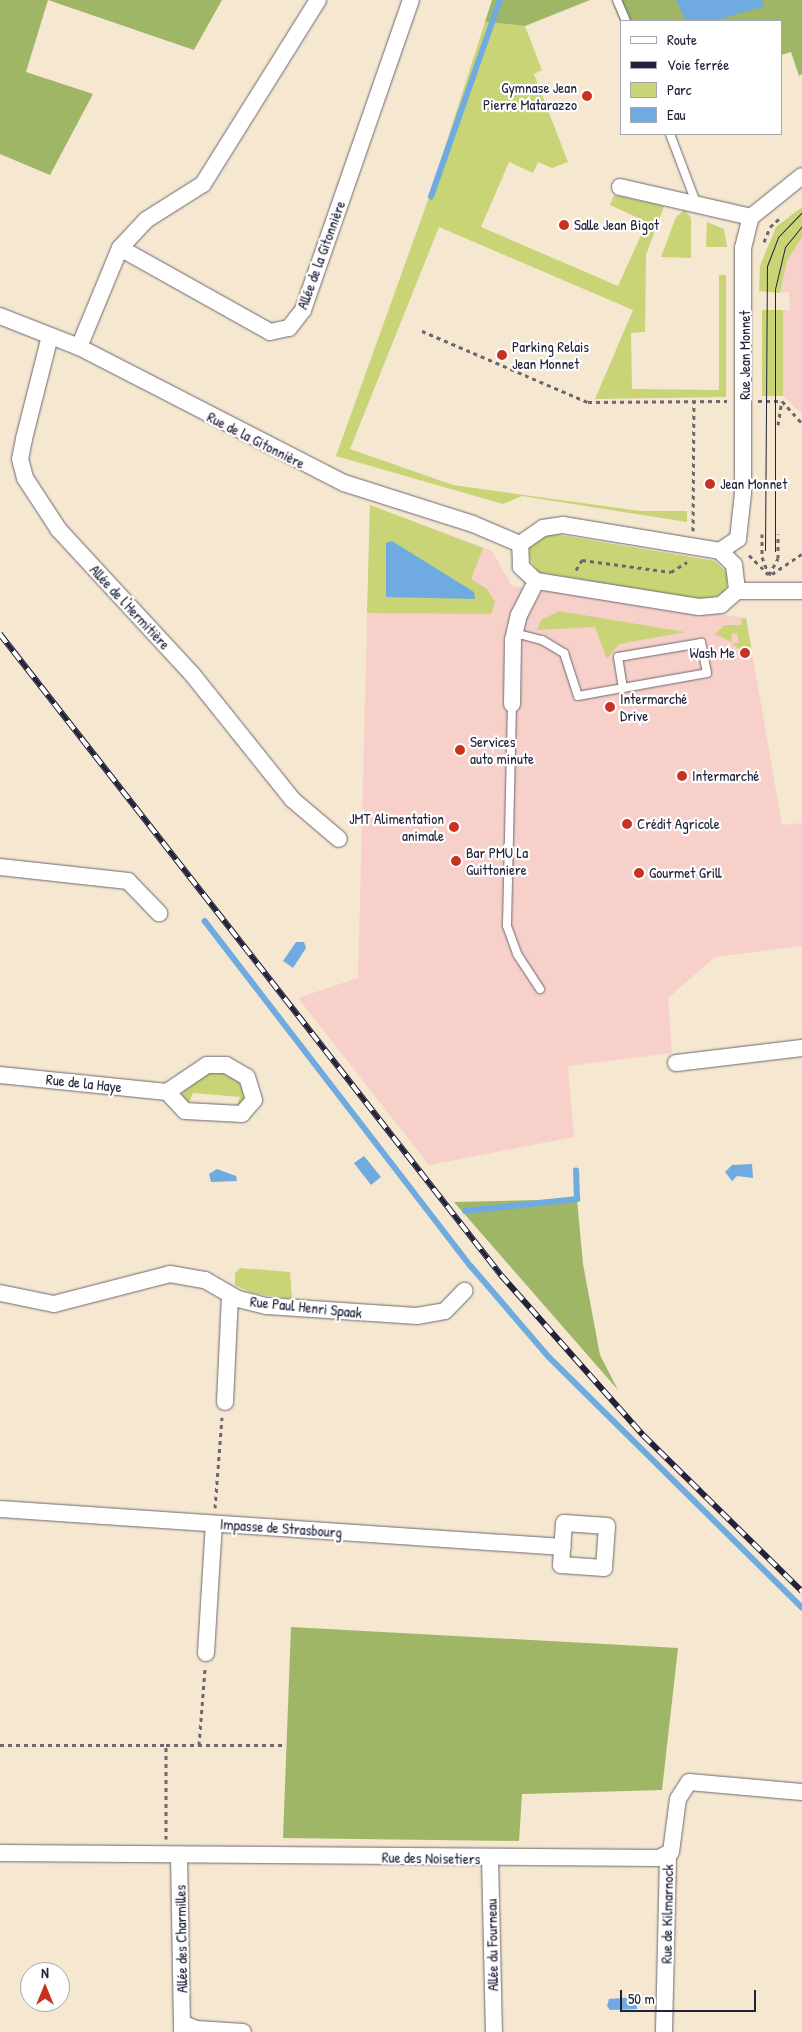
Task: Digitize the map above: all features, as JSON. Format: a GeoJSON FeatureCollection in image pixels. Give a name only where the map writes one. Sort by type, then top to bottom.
{"type":"FeatureCollection","features":[{"type":"Feature","properties":{"kind":"street"},"geometry":{"type":"LineString","coordinates":[[79,346],[120,248],[146,220],[203,184],[318,0]]}},
{"type":"Feature","properties":{"kind":"street","name":"Allée de la Gitonnière"},"geometry":{"type":"LineString","coordinates":[[120,248],[270,332],[289,328],[303,310],[411,0]]}},
{"type":"Feature","properties":{"kind":"street"},"geometry":{"type":"LineString","coordinates":[[620,187],[751,217],[802,176]]}},
{"type":"Feature","properties":{"kind":"street","name":"Rue Jean Monnet"},"geometry":{"type":"LineString","coordinates":[[720,551],[738,539],[753,398],[743,248],[751,217]]}},
{"type":"Feature","properties":{"kind":"street","name":"Rue de la Gitonnière"},"geometry":{"type":"LineString","coordinates":[[0,316],[79,346],[344,483],[473,524],[520,544]]}},
{"type":"Feature","properties":{"kind":"street","name":"Allée de l'Hermitière"},"geometry":{"type":"LineString","coordinates":[[50,336],[20,459],[29,484],[59,530],[192,674],[293,800],[338,839]]}},
{"type":"Feature","properties":{"kind":"street"},"geometry":{"type":"LineString","coordinates":[[736,591],[734,565],[720,551],[563,525],[544,528],[520,544],[521,567],[536,581],[699,607],[720,605],[736,591],[802,591]]}},
{"type":"Feature","properties":{"kind":"street"},"geometry":{"type":"LineString","coordinates":[[512,704],[515,633],[536,581]]}},
{"type":"Feature","properties":{"kind":"street"},"geometry":{"type":"LineString","coordinates":[[0,867],[128,881],[159,913]]}},
{"type":"Feature","properties":{"kind":"street"},"geometry":{"type":"LineString","coordinates":[[676,1063],[802,1048]]}},
{"type":"Feature","properties":{"kind":"street"},"geometry":{"type":"LineString","coordinates":[[219,1064],[234,1067],[247,1077],[254,1100],[242,1114],[185,1111],[168,1092],[202,1068],[219,1064]]}},
{"type":"Feature","properties":{"kind":"street","name":"Rue de la Haye"},"geometry":{"type":"LineString","coordinates":[[0,1075],[168,1092]]}},
{"type":"Feature","properties":{"kind":"street","name":"Rue Paul Henri Spaak"},"geometry":{"type":"LineString","coordinates":[[0,1293],[54,1304],[170,1274],[205,1280],[230,1296],[294,1309],[417,1316],[445,1311],[464,1291]]}},
{"type":"Feature","properties":{"kind":"street"},"geometry":{"type":"LineString","coordinates":[[225,1402],[230,1296]]}},
{"type":"Feature","properties":{"kind":"street","name":"Impasse de Strasbourg"},"geometry":{"type":"LineString","coordinates":[[0,1510],[563,1547]]}},
{"type":"Feature","properties":{"kind":"street"},"geometry":{"type":"LineString","coordinates":[[206,1653],[214,1524]]}},
{"type":"Feature","properties":{"kind":"street"},"geometry":{"type":"LineString","coordinates":[[668,1857],[678,1799],[689,1782],[802,1792]]}},
{"type":"Feature","properties":{"kind":"street","name":"Rue des Noisetiers"},"geometry":{"type":"LineString","coordinates":[[0,1853],[490,1858],[668,1857]]}},
{"type":"Feature","properties":{"kind":"street","name":"Allée des Charmilles"},"geometry":{"type":"LineString","coordinates":[[172,1855],[182,2027],[196,2030],[243,2032]]}},
{"type":"Feature","properties":{"kind":"street","name":"Rue de Kilmarnock"},"geometry":{"type":"LineString","coordinates":[[664,2032],[668,1857]]}},
{"type":"Feature","properties":{"kind":"street","name":"Allée du Fourneau"},"geometry":{"type":"LineString","coordinates":[[490,1858],[494,2032]]}},
{"type":"Feature","properties":{"kind":"lane"},"geometry":{"type":"LineString","coordinates":[[618,0],[626,20]]}},
{"type":"Feature","properties":{"kind":"lane"},"geometry":{"type":"LineString","coordinates":[[670,135],[697,205]]}},
{"type":"Feature","properties":{"kind":"lane"},"geometry":{"type":"LineString","coordinates":[[515,633],[542,640],[564,653],[578,696],[623,688],[706,673],[701,643],[618,657],[623,688]]}},
{"type":"Feature","properties":{"kind":"lane"},"geometry":{"type":"LineString","coordinates":[[512,704],[506,926],[517,954],[540,989]]}},
{"type":"Feature","properties":{"kind":"path"},"geometry":{"type":"LineString","coordinates":[[761,250],[770,227],[788,212]]}},
{"type":"Feature","properties":{"kind":"path"},"geometry":{"type":"LineString","coordinates":[[422,331],[588,402],[753,398],[782,401],[802,423]]}},
{"type":"Feature","properties":{"kind":"path"},"geometry":{"type":"LineString","coordinates":[[778,425],[782,401]]}},
{"type":"Feature","properties":{"kind":"path"},"geometry":{"type":"LineString","coordinates":[[762,534],[762,557],[769,575]]}},
{"type":"Feature","properties":{"kind":"path"},"geometry":{"type":"LineString","coordinates":[[769,575],[778,558],[778,534]]}},
{"type":"Feature","properties":{"kind":"path"},"geometry":{"type":"LineString","coordinates":[[769,575],[802,554]]}},
{"type":"Feature","properties":{"kind":"path"},"geometry":{"type":"LineString","coordinates":[[214,1524],[225,1402]]}},
{"type":"Feature","properties":{"kind":"path"},"geometry":{"type":"LineString","coordinates":[[199,1745],[206,1653]]}},
{"type":"Feature","properties":{"kind":"path"},"geometry":{"type":"LineString","coordinates":[[0,1745],[284,1745]]}},
{"type":"Feature","properties":{"kind":"path"},"geometry":{"type":"LineString","coordinates":[[166,1745],[172,1855]]}},
{"type":"Feature","properties":{"kind":"shaded area"},"geometry":{"type":"Polygon","coordinates":[[[802,237],[802,414],[783,396],[783,310],[790,310],[789,292],[780,293],[787,261],[802,237]]]}},
{"type":"Feature","properties":{"kind":"shaded area"},"geometry":{"type":"Polygon","coordinates":[[[370,505],[492,551],[512,586],[746,618],[782,825],[802,823],[802,946],[715,957],[668,998],[672,1053],[568,1066],[574,1137],[429,1165],[298,998],[358,978],[370,505]]]}},
{"type":"Feature","properties":{"kind":"green space"},"geometry":{"type":"Polygon","coordinates":[[[0,0],[48,0],[26,72],[93,94],[50,175],[0,154],[0,0]]]}},
{"type":"Feature","properties":{"kind":"green space"},"geometry":{"type":"Polygon","coordinates":[[[48,0],[222,0],[194,50],[48,0]]]}},
{"type":"Feature","properties":{"kind":"green space"},"geometry":{"type":"Polygon","coordinates":[[[492,0],[590,0],[525,26],[485,22],[492,0]]]}},
{"type":"Feature","properties":{"kind":"green space"},"geometry":{"type":"Polygon","coordinates":[[[612,0],[802,0],[802,74],[799,76],[791,52],[782,55],[782,20],[620,20],[612,0]]]}},
{"type":"Feature","properties":{"kind":"green space"},"geometry":{"type":"Polygon","coordinates":[[[485,22],[525,26],[542,70],[534,74],[568,162],[552,168],[538,162],[533,173],[509,162],[481,227],[618,286],[647,222],[610,205],[614,195],[664,206],[646,255],[645,332],[631,333],[632,389],[719,390],[719,275],[726,275],[726,397],[595,399],[633,310],[439,227],[350,449],[453,485],[640,511],[687,511],[687,522],[522,496],[503,504],[336,456],[428,200],[485,22]]]}},
{"type":"Feature","properties":{"kind":"green space"},"geometry":{"type":"Polygon","coordinates":[[[802,207],[802,237],[787,261],[780,293],[759,291],[760,266],[776,227],[802,207]]]}},
{"type":"Feature","properties":{"kind":"green space"},"geometry":{"type":"Polygon","coordinates":[[[685,210],[691,218],[691,258],[661,257],[676,217],[685,210]]]}},
{"type":"Feature","properties":{"kind":"green space"},"geometry":{"type":"Polygon","coordinates":[[[707,222],[724,229],[727,247],[706,247],[707,222]]]}},
{"type":"Feature","properties":{"kind":"green space"},"geometry":{"type":"Polygon","coordinates":[[[762,310],[783,310],[783,396],[762,396],[762,310]]]}},
{"type":"Feature","properties":{"kind":"green space"},"geometry":{"type":"Polygon","coordinates":[[[370,505],[483,548],[471,579],[487,589],[495,602],[491,614],[367,613],[370,505]]]}},
{"type":"Feature","properties":{"kind":"green space"},"geometry":{"type":"Polygon","coordinates":[[[548,533],[715,561],[728,574],[727,586],[724,593],[702,601],[538,572],[530,560],[529,547],[548,533]]]}},
{"type":"Feature","properties":{"kind":"green space"},"geometry":{"type":"Polygon","coordinates":[[[559,611],[685,632],[619,644],[607,659],[595,627],[537,630],[541,620],[559,611]]]}},
{"type":"Feature","properties":{"kind":"green space"},"geometry":{"type":"Polygon","coordinates":[[[746,618],[751,647],[739,649],[732,644],[739,643],[737,633],[731,634],[732,642],[715,634],[724,625],[742,625],[741,619],[746,618]]]}},
{"type":"Feature","properties":{"kind":"green space"},"geometry":{"type":"Polygon","coordinates":[[[214,1069],[240,1077],[247,1100],[235,1110],[240,1097],[193,1093],[188,1105],[181,1100],[185,1084],[214,1069]]]}},
{"type":"Feature","properties":{"kind":"green space"},"geometry":{"type":"Polygon","coordinates":[[[577,1199],[583,1264],[600,1355],[618,1390],[454,1202],[577,1199]]]}},
{"type":"Feature","properties":{"kind":"green space"},"geometry":{"type":"Polygon","coordinates":[[[240,1268],[290,1272],[292,1299],[251,1293],[235,1285],[235,1273],[240,1268]]]}},
{"type":"Feature","properties":{"kind":"green space"},"geometry":{"type":"Polygon","coordinates":[[[291,1627],[678,1648],[662,1790],[522,1794],[519,1841],[283,1838],[291,1627]]]}},
{"type":"Feature","properties":{"kind":"water"},"geometry":{"type":"Polygon","coordinates":[[[676,0],[761,0],[765,6],[717,20],[686,20],[676,0]]]}},
{"type":"Feature","properties":{"kind":"water"},"geometry":{"type":"Polygon","coordinates":[[[392,541],[474,592],[475,599],[386,597],[386,543],[392,541]]]}},
{"type":"Feature","properties":{"kind":"water"},"geometry":{"type":"Polygon","coordinates":[[[296,942],[304,942],[306,948],[293,968],[283,961],[296,942]]]}},
{"type":"Feature","properties":{"kind":"water"},"geometry":{"type":"Polygon","coordinates":[[[364,1156],[381,1177],[371,1185],[354,1163],[364,1156]]]}},
{"type":"Feature","properties":{"kind":"water"},"geometry":{"type":"Polygon","coordinates":[[[752,1164],[753,1178],[737,1176],[732,1181],[725,1172],[732,1165],[752,1164]]]}},
{"type":"Feature","properties":{"kind":"water"},"geometry":{"type":"Polygon","coordinates":[[[217,1169],[236,1176],[237,1181],[211,1182],[209,1174],[217,1169]]]}},
{"type":"Feature","properties":{"kind":"water"},"geometry":{"type":"Polygon","coordinates":[[[637,1997],[637,2009],[610,2010],[607,2006],[609,1999],[637,1997]]]}},
{"type":"Feature","properties":{"kind":"waterway"},"geometry":{"type":"LineString","coordinates":[[431,197],[500,0]]}},
{"type":"Feature","properties":{"kind":"waterway"},"geometry":{"type":"LineString","coordinates":[[205,921],[471,1266],[549,1357],[802,1607]]}},
{"type":"Feature","properties":{"kind":"waterway"},"geometry":{"type":"LineString","coordinates":[[465,1211],[577,1199],[576,1171]]}},
{"type":"Feature","properties":{"kind":"tram line"},"geometry":{"type":"LineString","coordinates":[[765,550],[767,266],[778,237],[802,212]]}},
{"type":"Feature","properties":{"kind":"tram line"},"geometry":{"type":"LineString","coordinates":[[775,551],[775,289],[785,247],[802,226]]}},
{"type":"Feature","properties":{"kind":"railway"},"geometry":{"type":"LineString","coordinates":[[0,634],[501,1275],[643,1435],[802,1591]]}},
{"type":"Feature","properties":{"kind":"place","name":"Gymnase Jean Pierre Matarazzo"},"geometry":{"type":"Point","coordinates":[587,96]}},
{"type":"Feature","properties":{"kind":"place","name":"Salle Jean Bigot"},"geometry":{"type":"Point","coordinates":[564,225]}},
{"type":"Feature","properties":{"kind":"place","name":"Parking Relais Jean Monnet"},"geometry":{"type":"Point","coordinates":[502,355]}},
{"type":"Feature","properties":{"kind":"place","name":"Jean Monnet"},"geometry":{"type":"Point","coordinates":[710,484]}},
{"type":"Feature","properties":{"kind":"place","name":"Wash Me"},"geometry":{"type":"Point","coordinates":[745,653]}},
{"type":"Feature","properties":{"kind":"place","name":"Intermarché Drive"},"geometry":{"type":"Point","coordinates":[610,707]}},
{"type":"Feature","properties":{"kind":"place","name":"Services auto minute"},"geometry":{"type":"Point","coordinates":[460,750]}},
{"type":"Feature","properties":{"kind":"place","name":"Intermarché"},"geometry":{"type":"Point","coordinates":[682,776]}},
{"type":"Feature","properties":{"kind":"place","name":"Crédit Agricole"},"geometry":{"type":"Point","coordinates":[627,824]}},
{"type":"Feature","properties":{"kind":"place","name":"JMT Alimentation animale"},"geometry":{"type":"Point","coordinates":[454,827]}},
{"type":"Feature","properties":{"kind":"place","name":"Bar PMU La Guittoniere"},"geometry":{"type":"Point","coordinates":[456,861]}},
{"type":"Feature","properties":{"kind":"place","name":"Gourmet Grill"},"geometry":{"type":"Point","coordinates":[639,873]}}]}
